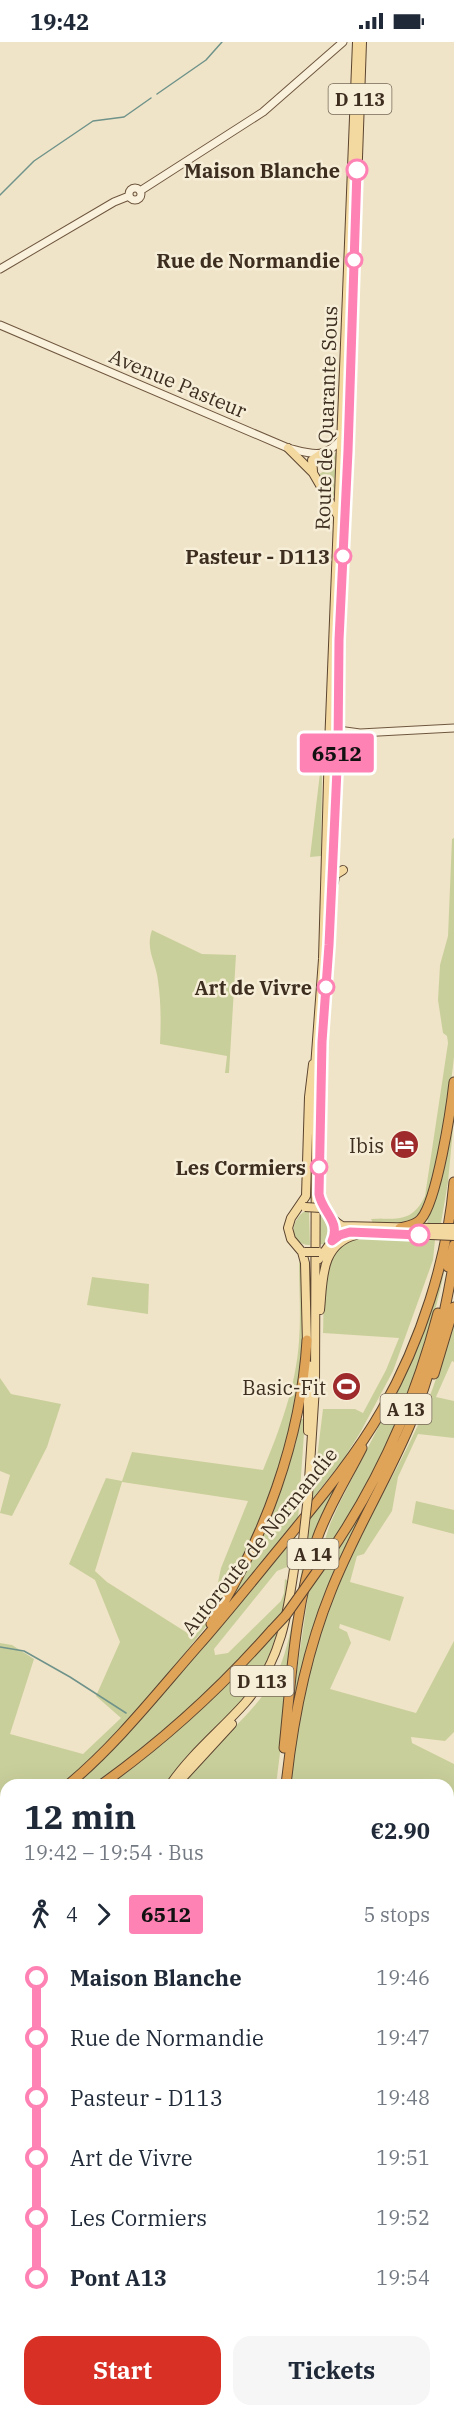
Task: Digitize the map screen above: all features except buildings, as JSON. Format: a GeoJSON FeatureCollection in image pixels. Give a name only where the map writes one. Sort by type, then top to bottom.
{"type":"FeatureCollection","features":[{"type":"Feature","properties":{"kind":"highway"},"geometry":{"type":"LineString","coordinates":[[400,1228],[417,1222],[428,1207],[447,1130],[454,1082]]}},
{"type":"Feature","properties":{"kind":"highway","name":"Autoroute de Normandie"},"geometry":{"type":"LineString","coordinates":[[75,1779],[108,1750],[137,1719],[325,1494],[381,1412],[404,1367],[428,1305],[445,1240],[454,1182]]}},
{"type":"Feature","properties":{"kind":"highway","name":"A 13"},"geometry":{"type":"LineString","coordinates":[[109,1779],[151,1748],[201,1705],[272,1630],[325,1560],[355,1514],[384,1461],[404,1416],[432,1335],[454,1245]]}},
{"type":"Feature","properties":{"kind":"highway","name":"A 14"},"geometry":{"type":"LineString","coordinates":[[287,1779],[298,1699],[315,1635],[341,1567],[409,1427],[437,1344],[454,1261]]}},
{"type":"Feature","properties":{"kind":"highway"},"geometry":{"type":"LineString","coordinates":[[409,1427],[416,1419],[427,1396],[454,1307]]}},
{"type":"Feature","properties":{"kind":"highway"},"geometry":{"type":"LineString","coordinates":[[195,1649],[242,1569],[271,1502],[300,1406],[307,1340]]}},
{"type":"Feature","properties":{"kind":"highway","name":"A 14"},"geometry":{"type":"LineString","coordinates":[[282,1779],[296,1648],[309,1570],[326,1517],[381,1412]]}},
{"type":"Feature","properties":{"kind":"main road"},"geometry":{"type":"LineString","coordinates":[[0,269],[114,202],[129,196],[132,188],[140,191],[262,112],[344,42]]}},
{"type":"Feature","properties":{"kind":"main road","name":"Route de Quarante Sous"},"geometry":{"type":"LineString","coordinates":[[182,1779],[254,1701],[274,1670],[288,1631],[307,1495],[315,1387],[318,1045],[329,945],[338,734],[341,452],[361,43]]}},
{"type":"Feature","properties":{"kind":"main road","name":"Route de Quarante Sous"},"geometry":{"type":"LineString","coordinates":[[308,1443],[312,1386],[311,1175],[323,959],[338,517],[361,43]]}},
{"type":"Feature","properties":{"kind":"main road","name":"Avenue Pasteur"},"geometry":{"type":"LineString","coordinates":[[0,325],[288,448],[325,453],[341,452]]}},
{"type":"Feature","properties":{"kind":"main road"},"geometry":{"type":"LineString","coordinates":[[313,473],[312,460],[325,453],[342,438]]}},
{"type":"Feature","properties":{"kind":"main road"},"geometry":{"type":"LineString","coordinates":[[288,448],[340,499],[344,488],[344,455],[341,452]]}},
{"type":"Feature","properties":{"kind":"main road"},"geometry":{"type":"LineString","coordinates":[[329,735],[454,728]]}},
{"type":"Feature","properties":{"kind":"main road"},"geometry":{"type":"LineString","coordinates":[[331,885],[334,884],[336,874],[343,870]]}},
{"type":"Feature","properties":{"kind":"main road"},"geometry":{"type":"LineString","coordinates":[[329,945],[340,940]]}},
{"type":"Feature","properties":{"kind":"main road"},"geometry":{"type":"LineString","coordinates":[[308,1443],[305,1263],[302,1250],[292,1242],[288,1231],[291,1220],[301,1209],[306,1196],[309,1097],[318,1045]]}},
{"type":"Feature","properties":{"kind":"main road"},"geometry":{"type":"LineString","coordinates":[[318,1045],[319,1194],[323,1209],[333,1221],[345,1227],[400,1228],[454,1236]]}},
{"type":"Feature","properties":{"kind":"main road"},"geometry":{"type":"LineString","coordinates":[[301,1209],[323,1209]]}},
{"type":"Feature","properties":{"kind":"main road"},"geometry":{"type":"LineString","coordinates":[[332,1241],[335,1232],[333,1221]]}},
{"type":"Feature","properties":{"kind":"main road"},"geometry":{"type":"LineString","coordinates":[[307,1495],[318,1413],[319,1261],[322,1250],[348,1232],[375,1234],[431,1232],[454,1228]]}},
{"type":"Feature","properties":{"kind":"main road"},"geometry":{"type":"LineString","coordinates":[[320,1310],[324,1269],[330,1252],[348,1238],[375,1234]]}},
{"type":"Feature","properties":{"kind":"main road"},"geometry":{"type":"LineString","coordinates":[[302,1250],[322,1250]]}},
{"type":"Feature","properties":{"kind":"main road","name":"D 113"},"geometry":{"type":"LineString","coordinates":[[307,1495],[308,1443]]}},
{"type":"Feature","properties":{"kind":"main road","name":"Route de Quarante Sous"},"geometry":{"type":"LineString","coordinates":[[174,1779],[186,1763],[245,1703],[267,1673],[283,1635],[299,1549]]}},
{"type":"Feature","properties":{"kind":"green space"},"geometry":{"type":"Polygon","coordinates":[[[338,454],[334,501],[318,475],[327,469],[318,465],[315,470],[313,464],[317,458],[338,454]]]}},
{"type":"Feature","properties":{"kind":"green space"},"geometry":{"type":"Polygon","coordinates":[[[320,773],[322,773],[321,856],[310,857],[320,773]]]}},
{"type":"Feature","properties":{"kind":"green space"},"geometry":{"type":"Polygon","coordinates":[[[454,838],[454,1057],[447,1117],[425,1206],[414,1218],[402,1223],[373,1223],[371,1219],[409,1215],[415,1211],[425,1196],[448,1043],[447,1036],[443,1033],[438,1000],[440,965],[448,936],[452,839],[454,838]]]}},
{"type":"Feature","properties":{"kind":"green space"},"geometry":{"type":"Polygon","coordinates":[[[152,930],[202,954],[236,955],[229,1073],[225,1073],[227,1056],[160,1044],[161,1012],[157,974],[150,944],[152,930]]]}},
{"type":"Feature","properties":{"kind":"green space"},"geometry":{"type":"Polygon","coordinates":[[[454,1118],[448,1182],[441,1223],[427,1223],[454,1118]]]}},
{"type":"Feature","properties":{"kind":"green space"},"geometry":{"type":"Polygon","coordinates":[[[305,1211],[309,1212],[310,1245],[298,1241],[294,1231],[296,1220],[305,1211]]]}},
{"type":"Feature","properties":{"kind":"green space"},"geometry":{"type":"Polygon","coordinates":[[[318,1212],[329,1223],[330,1231],[324,1244],[317,1245],[317,1235],[320,1232],[318,1212]]]}},
{"type":"Feature","properties":{"kind":"green space"},"geometry":{"type":"Polygon","coordinates":[[[363,1236],[435,1240],[433,1260],[393,1371],[360,1433],[341,1463],[312,1499],[323,1409],[355,1409],[363,1413],[386,1370],[399,1338],[323,1333],[324,1288],[330,1261],[337,1250],[348,1241],[363,1236]]]}},
{"type":"Feature","properties":{"kind":"green space"},"geometry":{"type":"Polygon","coordinates":[[[299,1262],[301,1263],[304,1370],[287,1446],[253,1538],[208,1624],[140,1709],[101,1751],[67,1779],[0,1779],[0,1643],[12,1645],[34,1659],[10,1734],[83,1754],[121,1718],[96,1696],[120,1642],[95,1580],[69,1564],[106,1478],[122,1481],[132,1452],[263,1470],[291,1391],[297,1358],[300,1311],[299,1262]],[[122,1482],[95,1571],[107,1582],[189,1634],[214,1601],[221,1568],[248,1501],[122,1482]]]}},
{"type":"Feature","properties":{"kind":"green space"},"geometry":{"type":"Polygon","coordinates":[[[445,1268],[424,1347],[396,1423],[360,1496],[317,1565],[339,1504],[405,1375],[422,1335],[445,1268]]]}},
{"type":"Feature","properties":{"kind":"green space"},"geometry":{"type":"Polygon","coordinates":[[[92,1277],[149,1284],[148,1314],[87,1305],[92,1277]]]}},
{"type":"Feature","properties":{"kind":"green space"},"geometry":{"type":"Polygon","coordinates":[[[454,1320],[454,1362],[452,1361],[436,1397],[454,1401],[454,1438],[418,1434],[398,1477],[392,1511],[364,1554],[357,1556],[350,1582],[404,1597],[390,1641],[340,1624],[339,1628],[347,1632],[351,1643],[330,1689],[416,1713],[454,1641],[454,1732],[445,1741],[411,1737],[412,1743],[454,1764],[454,1779],[291,1779],[297,1729],[309,1673],[325,1619],[355,1546],[406,1450],[436,1378],[454,1320]]]}},
{"type":"Feature","properties":{"kind":"green space"},"geometry":{"type":"Polygon","coordinates":[[[0,1378],[11,1394],[61,1404],[47,1447],[12,1516],[0,1513],[10,1475],[0,1471],[0,1378]]]}},
{"type":"Feature","properties":{"kind":"green space"},"geometry":{"type":"Polygon","coordinates":[[[409,1410],[412,1410],[395,1451],[346,1551],[293,1712],[291,1711],[309,1589],[409,1410]]]}},
{"type":"Feature","properties":{"kind":"green space"},"geometry":{"type":"Polygon","coordinates":[[[299,1419],[305,1419],[298,1520],[218,1616],[265,1523],[296,1443],[299,1419]]]}},
{"type":"Feature","properties":{"kind":"green space"},"geometry":{"type":"Polygon","coordinates":[[[342,1474],[303,1584],[299,1589],[309,1519],[342,1474]]]}},
{"type":"Feature","properties":{"kind":"green space"},"geometry":{"type":"Polygon","coordinates":[[[416,1501],[454,1510],[454,1534],[412,1523],[416,1501]]]}},
{"type":"Feature","properties":{"kind":"green space"},"geometry":{"type":"Polygon","coordinates":[[[296,1534],[292,1565],[277,1571],[214,1649],[215,1655],[228,1653],[281,1601],[285,1579],[288,1581],[285,1609],[247,1654],[221,1681],[127,1763],[104,1779],[81,1779],[136,1725],[296,1534]]]}},
{"type":"Feature","properties":{"kind":"green space"},"geometry":{"type":"Polygon","coordinates":[[[299,1604],[277,1779],[186,1779],[258,1702],[269,1687],[281,1663],[295,1608],[299,1604]]]}},
{"type":"Feature","properties":{"kind":"green space"},"geometry":{"type":"Polygon","coordinates":[[[281,1625],[262,1672],[248,1692],[172,1779],[117,1779],[200,1710],[262,1648],[281,1625]]]}},
{"type":"Feature","properties":{"kind":"waterway"},"geometry":{"type":"LineString","coordinates":[[157,94],[206,60],[222,42]]}},
{"type":"Feature","properties":{"kind":"waterway"},"geometry":{"type":"LineString","coordinates":[[0,195],[34,161],[93,121],[124,117],[151,98]]}},
{"type":"Feature","properties":{"kind":"waterway"},"geometry":{"type":"LineString","coordinates":[[0,1647],[24,1651],[126,1713]]}},
{"type":"Feature","properties":{"kind":"bus line","name":"6512"},"geometry":{"type":"LineString","coordinates":[[357,170],[339,640],[338,747],[334,787],[329,945],[322,1042],[319,1194],[334,1224],[335,1232],[332,1241],[350,1232],[419,1235]]}},
{"type":"Feature","properties":{"kind":"place","name":"Maison Blanche"},"geometry":{"type":"Point","coordinates":[357,170]}},
{"type":"Feature","properties":{"kind":"place","name":"Rue de Normandie"},"geometry":{"type":"Point","coordinates":[354,260]}},
{"type":"Feature","properties":{"kind":"place","name":"Pasteur - D113"},"geometry":{"type":"Point","coordinates":[343,556]}},
{"type":"Feature","properties":{"kind":"place","name":"Art de Vivre"},"geometry":{"type":"Point","coordinates":[326,987]}},
{"type":"Feature","properties":{"kind":"place","name":"Ibis"},"geometry":{"type":"Point","coordinates":[405,1145]}},
{"type":"Feature","properties":{"kind":"place","name":"Les Cormiers"},"geometry":{"type":"Point","coordinates":[319,1167]}},
{"type":"Feature","properties":{"kind":"place","name":"Basic-Fit"},"geometry":{"type":"Point","coordinates":[347,1387]}}]}
